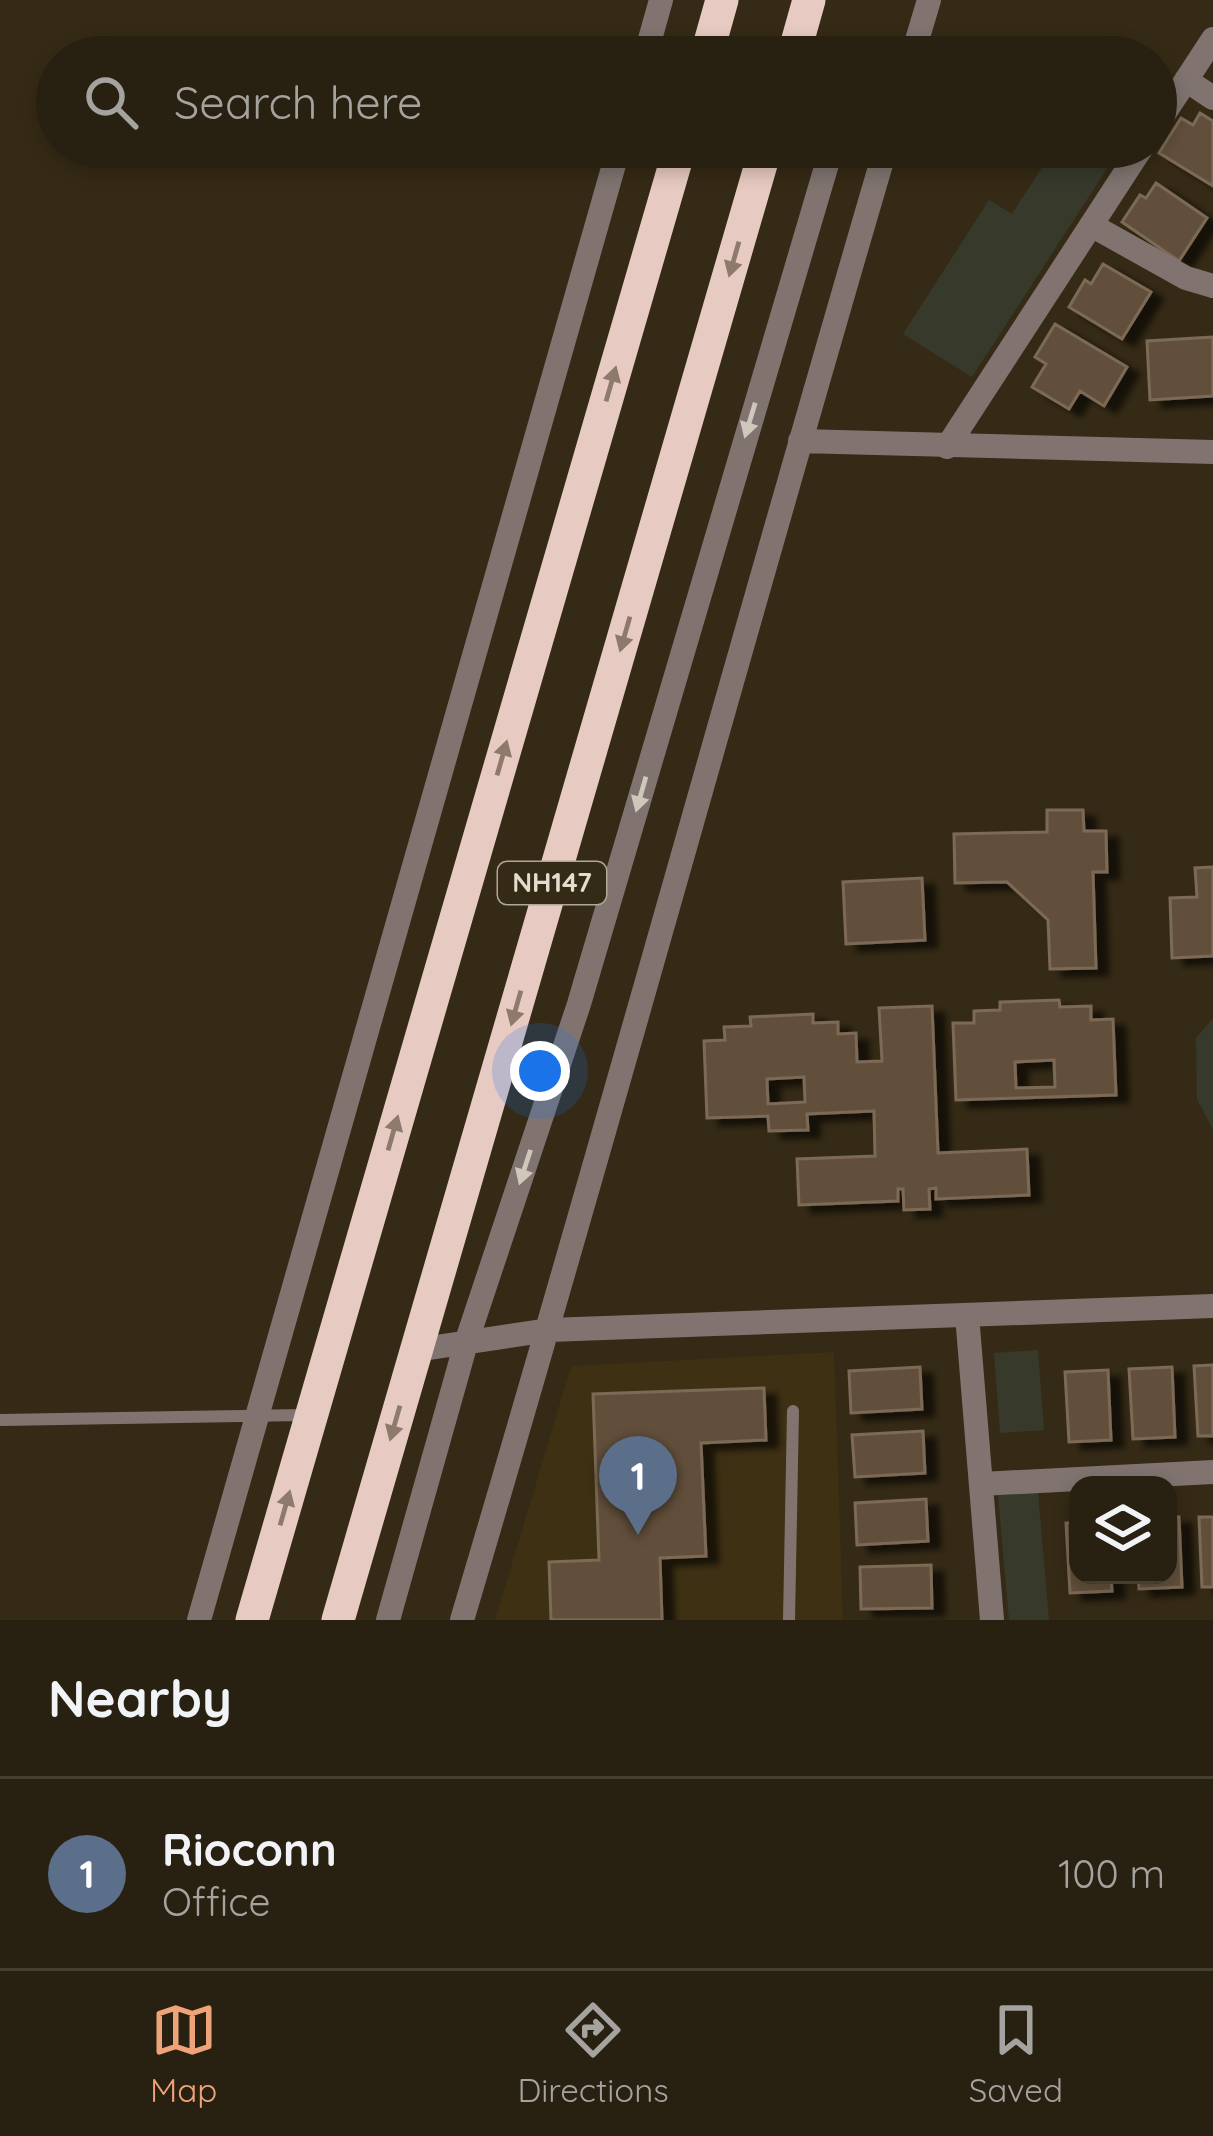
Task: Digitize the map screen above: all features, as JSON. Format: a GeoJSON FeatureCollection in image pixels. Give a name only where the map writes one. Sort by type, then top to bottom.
{"type":"FeatureCollection","features":[{"type":"Feature","properties":{"kind":"highway"},"geometry":{"type":"LineString","coordinates":[[712,36],[722,0]]}},
{"type":"Feature","properties":{"kind":"highway"},"geometry":{"type":"LineString","coordinates":[[799,36],[809,0]]}},
{"type":"Feature","properties":{"kind":"highway","name":"NH147"},"geometry":{"type":"LineString","coordinates":[[252,1620],[674,168]]}},
{"type":"Feature","properties":{"kind":"highway","name":"NH147"},"geometry":{"type":"LineString","coordinates":[[338,1620],[760,168]]}},
{"type":"Feature","properties":{"kind":"street"},"geometry":{"type":"LineString","coordinates":[[651,36],[661,0]]}},
{"type":"Feature","properties":{"kind":"street"},"geometry":{"type":"LineString","coordinates":[[918,36],[929,0]]}},
{"type":"Feature","properties":{"kind":"street"},"geometry":{"type":"LineString","coordinates":[[1177,94],[1213,39]]}},
{"type":"Feature","properties":{"kind":"street"},"geometry":{"type":"LineString","coordinates":[[1186,80],[1213,98]]}},
{"type":"Feature","properties":{"kind":"street"},"geometry":{"type":"LineString","coordinates":[[199,1620],[613,168]]}},
{"type":"Feature","properties":{"kind":"street"},"geometry":{"type":"LineString","coordinates":[[388,1620],[466,1343],[579,1004],[826,168]]}},
{"type":"Feature","properties":{"kind":"street"},"geometry":{"type":"LineString","coordinates":[[462,1620],[880,168]]}},
{"type":"Feature","properties":{"kind":"street"},"geometry":{"type":"LineString","coordinates":[[947,446],[1128,168]]}},
{"type":"Feature","properties":{"kind":"street"},"geometry":{"type":"LineString","coordinates":[[1091,225],[1186,278],[1213,286]]}},
{"type":"Feature","properties":{"kind":"street"},"geometry":{"type":"LineString","coordinates":[[800,440],[1213,452]]}},
{"type":"Feature","properties":{"kind":"street"},"geometry":{"type":"LineString","coordinates":[[416,1350],[549,1330],[1213,1306]]}},
{"type":"Feature","properties":{"kind":"street"},"geometry":{"type":"LineString","coordinates":[[968,1315],[992,1620]]}},
{"type":"Feature","properties":{"kind":"street"},"geometry":{"type":"LineString","coordinates":[[981,1484],[1213,1472]]}},
{"type":"Feature","properties":{"kind":"lane"},"geometry":{"type":"LineString","coordinates":[[789,1620],[793,1412]]}},
{"type":"Feature","properties":{"kind":"lane"},"geometry":{"type":"LineString","coordinates":[[0,1420],[312,1415]]}},
{"type":"Feature","properties":{"kind":"shaded area"},"geometry":{"type":"Polygon","coordinates":[[[834,1352],[843,1620],[495,1620],[571,1366],[834,1352]]]}},
{"type":"Feature","properties":{"kind":"green space"},"geometry":{"type":"Polygon","coordinates":[[[1042,168],[1107,168],[972,377],[903,334],[989,200],[1012,214],[1042,168]]]}},
{"type":"Feature","properties":{"kind":"green space"},"geometry":{"type":"Polygon","coordinates":[[[1213,1018],[1213,1130],[1197,1099],[1196,1038],[1213,1018]]]}},
{"type":"Feature","properties":{"kind":"green space"},"geometry":{"type":"Polygon","coordinates":[[[1038,1350],[1044,1430],[1000,1433],[994,1353],[1038,1350]]]}},
{"type":"Feature","properties":{"kind":"green space"},"geometry":{"type":"Polygon","coordinates":[[[1038,1492],[1049,1620],[1009,1620],[998,1495],[1038,1492]]]}},
{"type":"Feature","properties":{"kind":"building"},"geometry":{"type":"Polygon","coordinates":[[[1200,113],[1213,121],[1213,186],[1177,164],[1177,124],[1181,118],[1193,125],[1200,113]]]}},
{"type":"Feature","properties":{"kind":"building"},"geometry":{"type":"Polygon","coordinates":[[[1156,183],[1207,218],[1179,261],[1122,222],[1140,195],[1146,198],[1156,183]]]}},
{"type":"Feature","properties":{"kind":"building"},"geometry":{"type":"Polygon","coordinates":[[[1103,264],[1151,292],[1122,339],[1069,307],[1085,280],[1091,284],[1103,264]]]}},
{"type":"Feature","properties":{"kind":"building"},"geometry":{"type":"Polygon","coordinates":[[[1055,324],[1127,367],[1104,406],[1080,391],[1069,409],[1032,387],[1046,364],[1035,357],[1055,324]]]}},
{"type":"Feature","properties":{"kind":"building"},"geometry":{"type":"Polygon","coordinates":[[[1213,337],[1213,396],[1150,400],[1147,341],[1213,337]]]}},
{"type":"Feature","properties":{"kind":"building"},"geometry":{"type":"Polygon","coordinates":[[[1047,810],[1083,810],[1084,831],[1106,831],[1107,872],[1093,872],[1096,968],[1050,969],[1048,920],[1007,882],[955,883],[954,834],[1047,832],[1047,810]]]}},
{"type":"Feature","properties":{"kind":"building"},"geometry":{"type":"Polygon","coordinates":[[[1213,867],[1213,956],[1172,958],[1170,898],[1197,897],[1195,868],[1213,867]]]}},
{"type":"Feature","properties":{"kind":"building"},"geometry":{"type":"Polygon","coordinates":[[[922,878],[925,940],[846,944],[843,882],[922,878]]]}},
{"type":"Feature","properties":{"kind":"building"},"geometry":{"type":"Polygon","coordinates":[[[1059,1000],[1060,1007],[1091,1006],[1091,1020],[1113,1019],[1116,1095],[956,1100],[953,1023],[974,1023],[974,1011],[1000,1010],[1000,1002],[1059,1000]],[[1054,1060],[1015,1062],[1016,1088],[1055,1087],[1054,1060]]]}},
{"type":"Feature","properties":{"kind":"building"},"geometry":{"type":"Polygon","coordinates":[[[932,1006],[938,1153],[1027,1149],[1029,1195],[936,1199],[936,1188],[929,1189],[930,1209],[904,1210],[903,1189],[898,1189],[898,1201],[799,1205],[797,1159],[875,1156],[874,1111],[807,1114],[808,1130],[769,1131],[768,1116],[707,1118],[704,1041],[725,1040],[724,1027],[751,1026],[750,1017],[813,1014],[813,1023],[838,1022],[838,1034],[856,1033],[857,1062],[882,1061],[879,1008],[932,1006]],[[804,1077],[767,1079],[768,1104],[805,1102],[804,1077]]]}},
{"type":"Feature","properties":{"kind":"building"},"geometry":{"type":"Polygon","coordinates":[[[1213,1365],[1213,1436],[1198,1436],[1194,1366],[1213,1365]]]}},
{"type":"Feature","properties":{"kind":"building"},"geometry":{"type":"Polygon","coordinates":[[[920,1367],[922,1409],[851,1413],[849,1371],[920,1367]]]}},
{"type":"Feature","properties":{"kind":"building"},"geometry":{"type":"Polygon","coordinates":[[[1172,1367],[1175,1437],[1133,1439],[1129,1369],[1172,1367]]]}},
{"type":"Feature","properties":{"kind":"building"},"geometry":{"type":"Polygon","coordinates":[[[1108,1370],[1111,1440],[1069,1442],[1065,1372],[1108,1370]]]}},
{"type":"Feature","properties":{"kind":"building"},"geometry":{"type":"Polygon","coordinates":[[[764,1388],[766,1440],[701,1443],[706,1556],[660,1558],[662,1620],[551,1620],[549,1562],[599,1560],[593,1394],[764,1388]]]}},
{"type":"Feature","properties":{"kind":"building"},"geometry":{"type":"Polygon","coordinates":[[[923,1431],[925,1473],[855,1477],[852,1435],[923,1431]]]}},
{"type":"Feature","properties":{"kind":"building"},"geometry":{"type":"Polygon","coordinates":[[[926,1499],[928,1541],[857,1545],[855,1503],[926,1499]]]}},
{"type":"Feature","properties":{"kind":"building"},"geometry":{"type":"Polygon","coordinates":[[[1179,1517],[1182,1587],[1139,1589],[1139,1584],[1177,1584],[1179,1517]]]}},
{"type":"Feature","properties":{"kind":"building"},"geometry":{"type":"Polygon","coordinates":[[[1199,1517],[1213,1517],[1213,1587],[1202,1587],[1199,1517]]]}},
{"type":"Feature","properties":{"kind":"building"},"geometry":{"type":"Polygon","coordinates":[[[931,1565],[932,1608],[861,1609],[860,1567],[931,1565]]]}},
{"type":"Feature","properties":{"kind":"building"},"geometry":{"type":"Polygon","coordinates":[[[1069,1584],[1112,1584],[1112,1591],[1070,1593],[1069,1584]]]}},
{"type":"Feature","properties":{"kind":"place","name":"Rioconn"},"geometry":{"type":"Point","coordinates":[638,1535]}}]}
